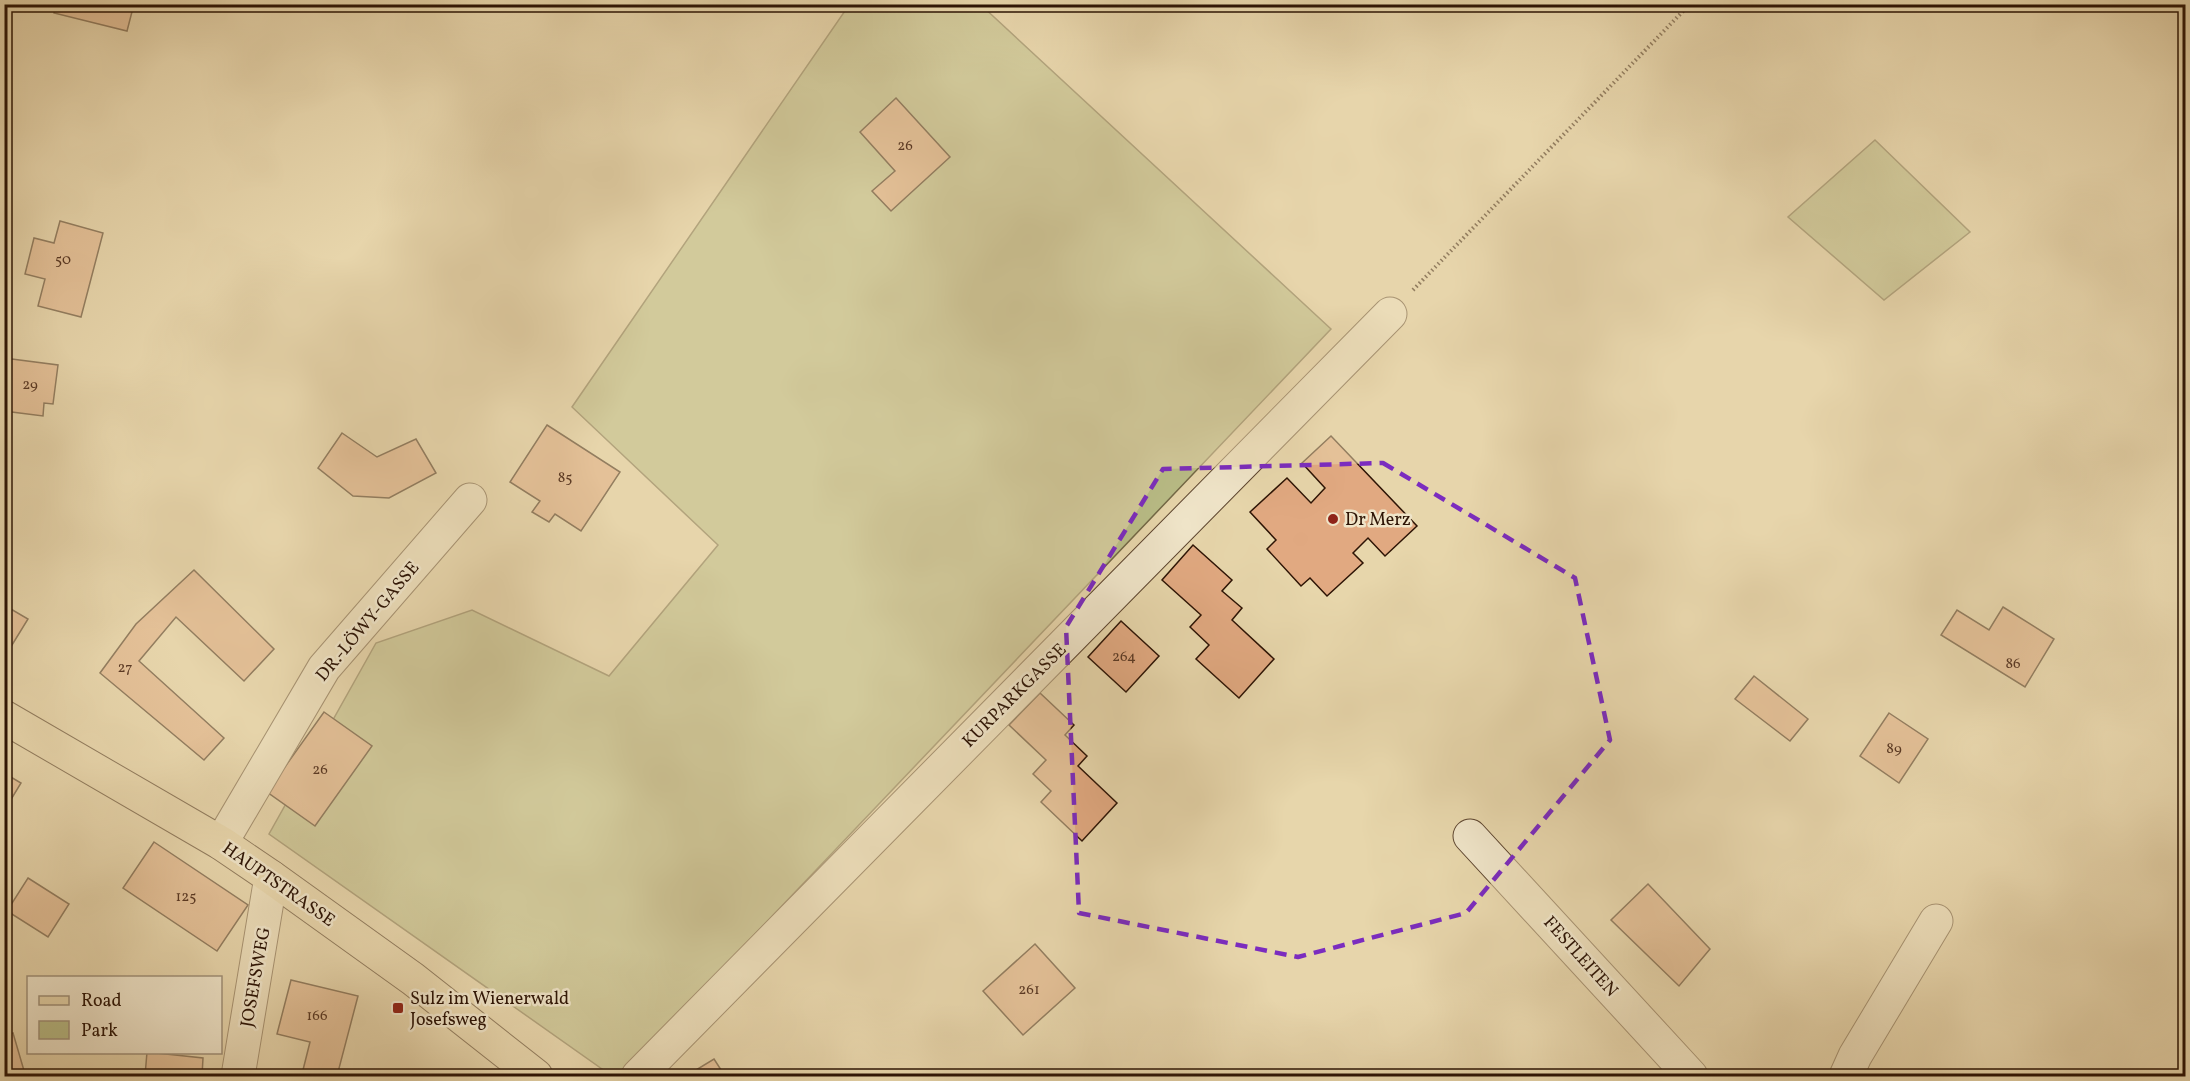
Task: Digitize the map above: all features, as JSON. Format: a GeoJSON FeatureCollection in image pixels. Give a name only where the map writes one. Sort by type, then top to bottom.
{"type":"FeatureCollection","features":[{"type":"Feature","properties":{"kind":"main road","name":"HAUPTSTRASSE"},"geometry":{"type":"LineString","coordinates":[[4,717],[221,843],[272,877],[413,979],[536,1077]]}},
{"type":"Feature","properties":{"kind":"street","name":"KURPARKGASSE"},"geometry":{"type":"LineString","coordinates":[[638,1077],[1390,315]]}},
{"type":"Feature","properties":{"kind":"street","name":"DR.-LÖWY-GASSE"},"geometry":{"type":"LineString","coordinates":[[221,843],[324,668],[470,500]]}},
{"type":"Feature","properties":{"kind":"street","name":"FESTLEITEN"},"geometry":{"type":"LineString","coordinates":[[1470,836],[1691,1077]]}},
{"type":"Feature","properties":{"kind":"street","name":"JOSEFSWEG"},"geometry":{"type":"LineString","coordinates":[[238,1077],[272,877]]}},
{"type":"Feature","properties":{"kind":"street"},"geometry":{"type":"LineString","coordinates":[[1846,1077],[1855,1056],[1936,921]]}},
{"type":"Feature","properties":{"kind":"path"},"geometry":{"type":"LineString","coordinates":[[1390,315],[1690,4]]}},
{"type":"Feature","properties":{"kind":"highlighted area"},"geometry":{"type":"Polygon","coordinates":[[[1383,463],[1575,578],[1610,740],[1466,913],[1298,957],[1079,913],[1066,627],[1163,469],[1383,463]]]}},
{"type":"Feature","properties":{"kind":"green space"},"geometry":{"type":"Polygon","coordinates":[[[849,5],[981,5],[1331,329],[620,1076],[612,1076],[269,834],[376,643],[472,610],[609,676],[718,545],[572,407],[849,5]]]}},
{"type":"Feature","properties":{"kind":"green space"},"geometry":{"type":"Polygon","coordinates":[[[1875,140],[1970,232],[1884,300],[1788,217],[1875,140]]]}},
{"type":"Feature","properties":{"kind":"building"},"geometry":{"type":"Polygon","coordinates":[[[56,4],[134,4],[127,31],[54,13],[56,4]]]}},
{"type":"Feature","properties":{"kind":"building"},"geometry":{"type":"Polygon","coordinates":[[[896,98],[950,157],[891,211],[872,191],[895,171],[860,132],[896,98]]]}},
{"type":"Feature","properties":{"kind":"building"},"geometry":{"type":"Polygon","coordinates":[[[60,221],[103,233],[81,317],[38,306],[45,279],[25,274],[34,238],[54,243],[60,221]]]}},
{"type":"Feature","properties":{"kind":"building"},"geometry":{"type":"Polygon","coordinates":[[[4,358],[58,365],[53,404],[44,403],[43,416],[4,411],[4,358]]]}},
{"type":"Feature","properties":{"kind":"building"},"geometry":{"type":"Polygon","coordinates":[[[547,425],[620,472],[581,531],[555,514],[549,522],[532,512],[540,501],[510,482],[547,425]]]}},
{"type":"Feature","properties":{"kind":"building"},"geometry":{"type":"Polygon","coordinates":[[[342,433],[377,457],[416,439],[436,473],[389,498],[353,496],[318,468],[342,433]]]}},
{"type":"Feature","properties":{"kind":"building","name":"Dr Merz"},"geometry":{"type":"Polygon","coordinates":[[[1331,436],[1417,526],[1385,556],[1368,538],[1353,553],[1363,563],[1327,596],[1310,578],[1301,586],[1267,549],[1276,540],[1250,512],[1287,478],[1311,503],[1325,488],[1302,463],[1331,436]]]}},
{"type":"Feature","properties":{"kind":"building"},"geometry":{"type":"Polygon","coordinates":[[[4,484],[9,485],[4,505],[4,484]]]}},
{"type":"Feature","properties":{"kind":"building"},"geometry":{"type":"Polygon","coordinates":[[[1193,545],[1232,580],[1222,591],[1242,608],[1232,620],[1274,659],[1239,698],[1196,659],[1209,645],[1190,627],[1201,615],[1162,580],[1193,545]]]}},
{"type":"Feature","properties":{"kind":"building"},"geometry":{"type":"Polygon","coordinates":[[[194,570],[274,649],[244,681],[176,617],[139,661],[224,738],[204,760],[100,673],[136,624],[194,570]]]}},
{"type":"Feature","properties":{"kind":"building"},"geometry":{"type":"Polygon","coordinates":[[[4,605],[28,619],[4,658],[4,605]]]}},
{"type":"Feature","properties":{"kind":"building"},"geometry":{"type":"Polygon","coordinates":[[[2003,607],[2054,639],[2025,687],[1941,635],[1957,610],[1989,630],[2003,607]]]}},
{"type":"Feature","properties":{"kind":"building"},"geometry":{"type":"Polygon","coordinates":[[[1121,621],[1159,656],[1126,692],[1088,657],[1121,621]]]}},
{"type":"Feature","properties":{"kind":"building"},"geometry":{"type":"Polygon","coordinates":[[[1754,676],[1808,719],[1790,741],[1735,699],[1754,676]]]}},
{"type":"Feature","properties":{"kind":"building"},"geometry":{"type":"Polygon","coordinates":[[[1040,693],[1074,725],[1065,735],[1087,756],[1078,766],[1117,803],[1082,841],[1041,802],[1051,791],[1033,774],[1046,760],[1009,725],[1040,693]]]}},
{"type":"Feature","properties":{"kind":"building"},"geometry":{"type":"Polygon","coordinates":[[[324,712],[372,746],[315,826],[267,792],[324,712]]]}},
{"type":"Feature","properties":{"kind":"building"},"geometry":{"type":"Polygon","coordinates":[[[1889,713],[1928,739],[1899,783],[1860,756],[1889,713]]]}},
{"type":"Feature","properties":{"kind":"building"},"geometry":{"type":"Polygon","coordinates":[[[4,773],[21,783],[4,811],[4,773]]]}},
{"type":"Feature","properties":{"kind":"building"},"geometry":{"type":"Polygon","coordinates":[[[154,842],[248,905],[217,951],[123,888],[154,842]]]}},
{"type":"Feature","properties":{"kind":"building"},"geometry":{"type":"Polygon","coordinates":[[[28,878],[69,904],[48,937],[7,911],[28,878]]]}},
{"type":"Feature","properties":{"kind":"building"},"geometry":{"type":"Polygon","coordinates":[[[1648,884],[1710,949],[1679,986],[1611,920],[1648,884]]]}},
{"type":"Feature","properties":{"kind":"building"},"geometry":{"type":"Polygon","coordinates":[[[1035,944],[1075,988],[1023,1035],[983,991],[1035,944]]]}},
{"type":"Feature","properties":{"kind":"building"},"geometry":{"type":"Polygon","coordinates":[[[291,980],[358,996],[337,1076],[303,1070],[310,1042],[277,1034],[291,980]]]}},
{"type":"Feature","properties":{"kind":"building"},"geometry":{"type":"Polygon","coordinates":[[[13,1033],[25,1074],[4,1076],[4,1036],[13,1033]]]}},
{"type":"Feature","properties":{"kind":"building"},"geometry":{"type":"Polygon","coordinates":[[[147,1054],[203,1058],[202,1076],[145,1076],[147,1054]]]}},
{"type":"Feature","properties":{"kind":"building"},"geometry":{"type":"Polygon","coordinates":[[[714,1059],[725,1076],[686,1076],[714,1059]]]}},
{"type":"Feature","properties":{"kind":"place","name":"Dr Merz"},"geometry":{"type":"Point","coordinates":[1333,519]}},
{"type":"Feature","properties":{"kind":"place","name":"Sulz im Wienerwald Josefsweg"},"geometry":{"type":"Point","coordinates":[398,1008]}}]}
